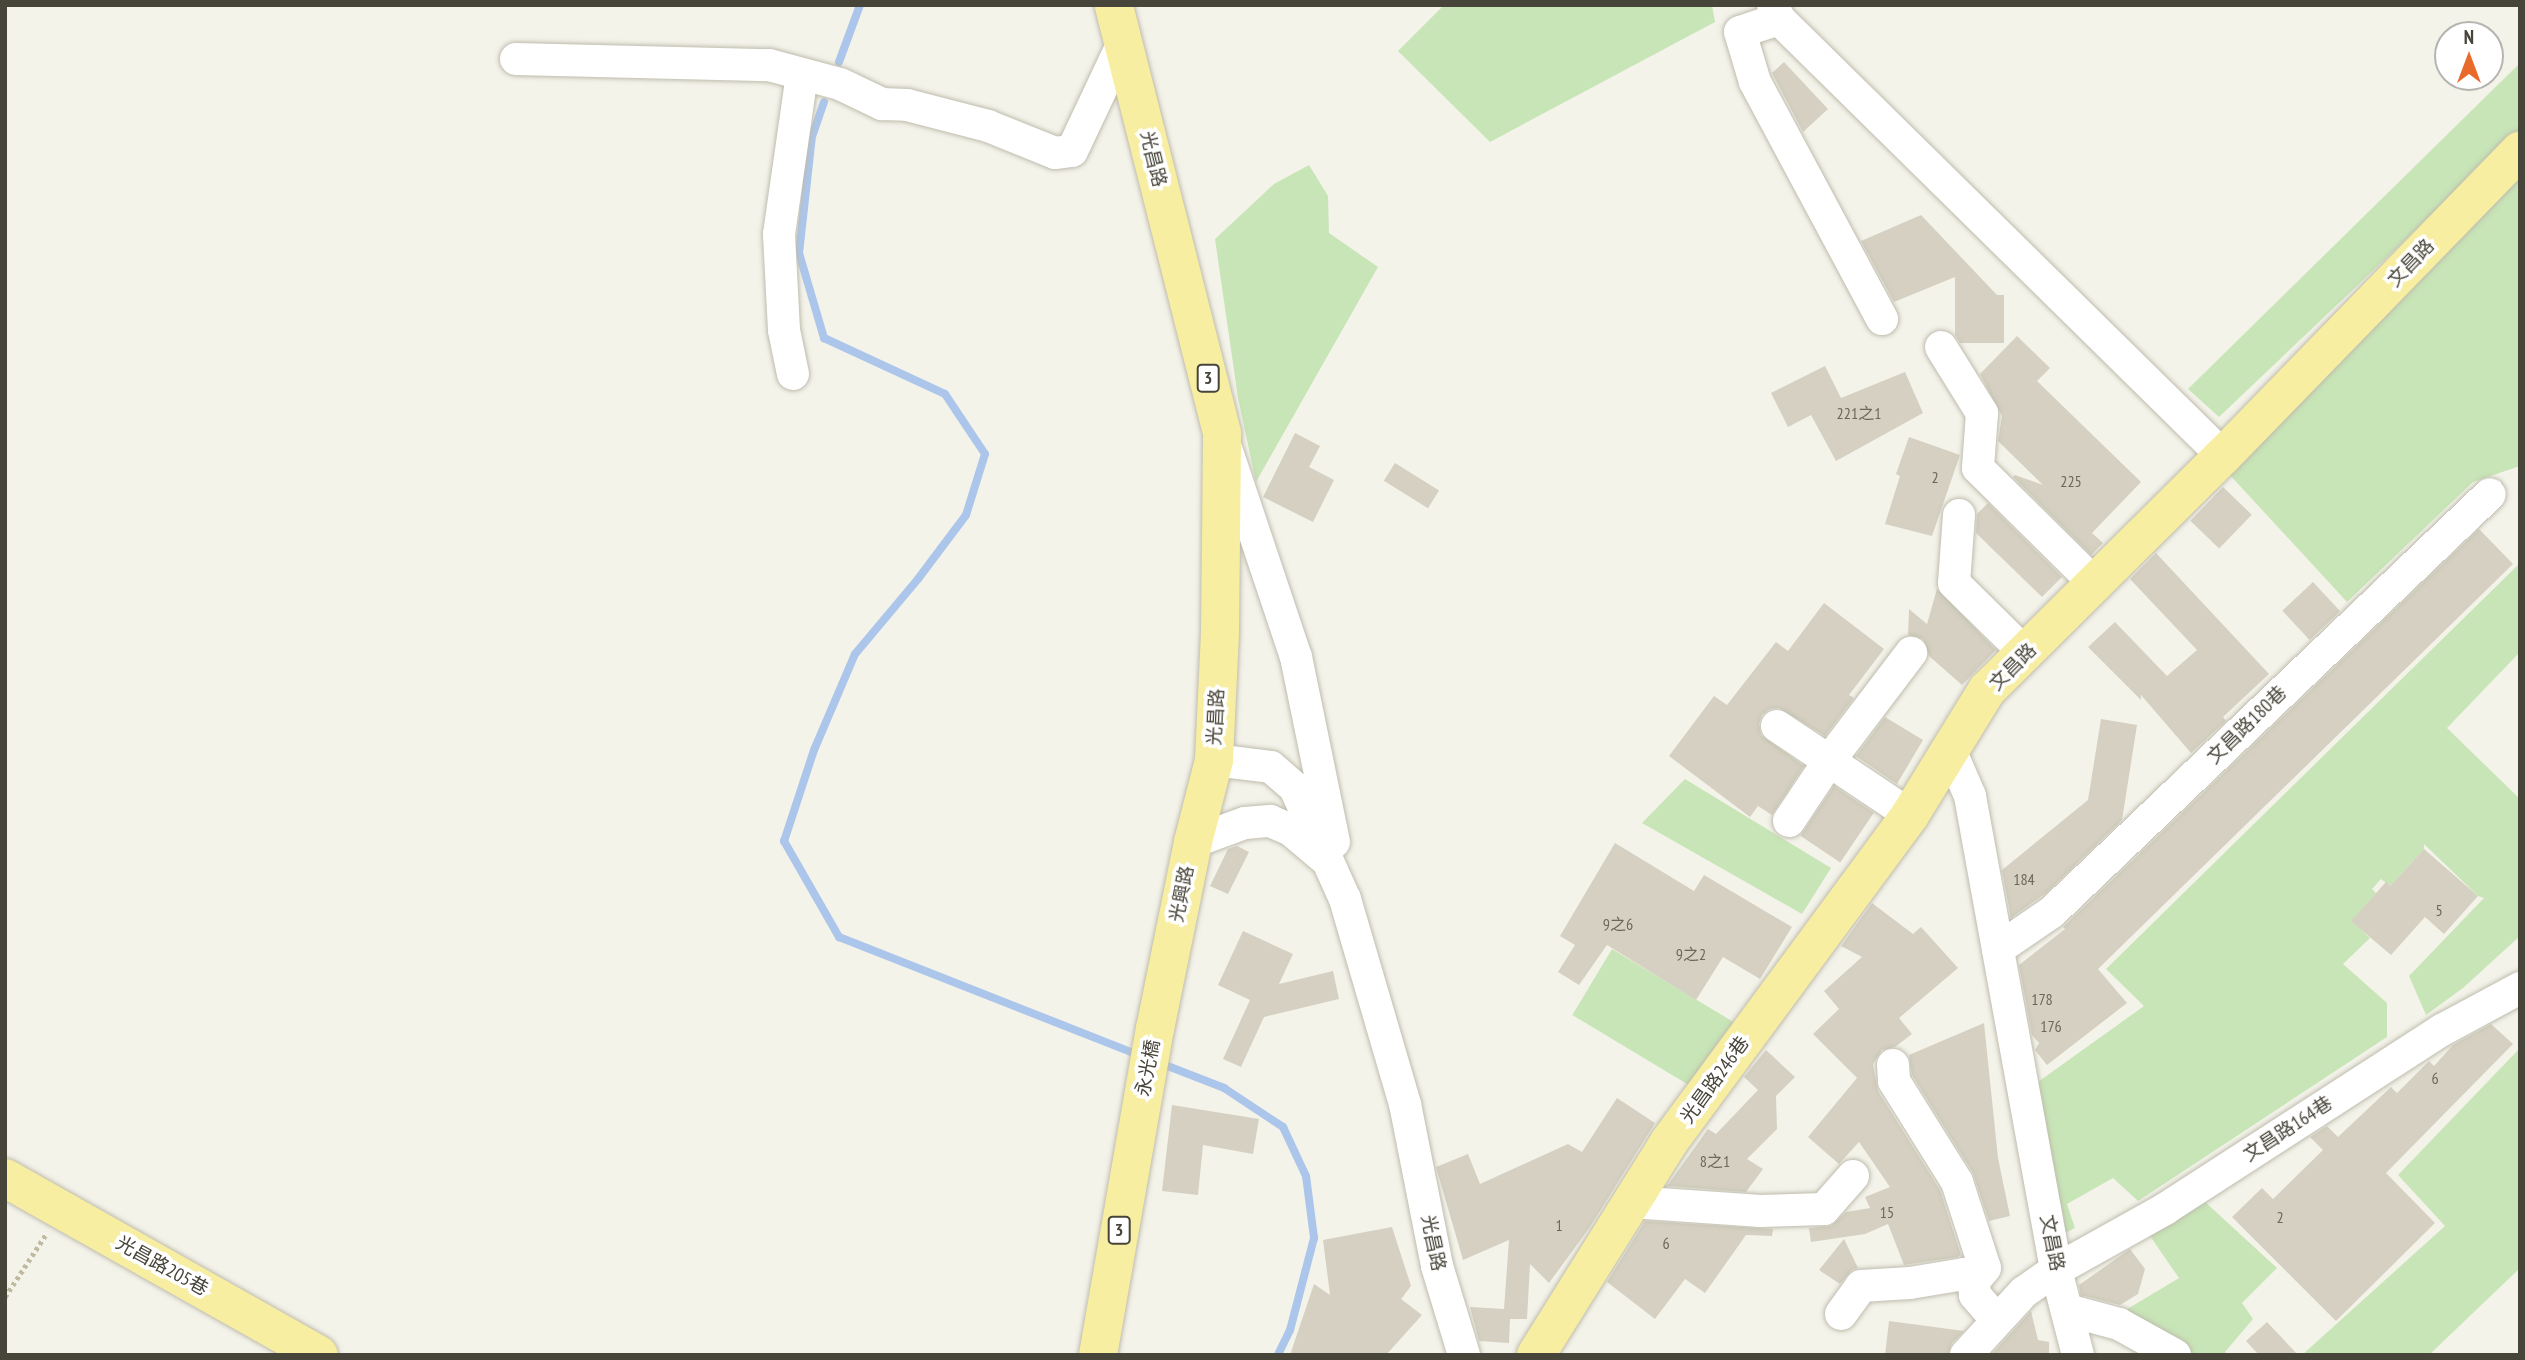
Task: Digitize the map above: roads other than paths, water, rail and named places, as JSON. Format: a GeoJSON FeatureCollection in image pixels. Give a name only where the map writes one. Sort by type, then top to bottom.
{"type":"FeatureCollection","features":[{"type":"Feature","properties":{"kind":"main road","name":"光昌路"},"geometry":{"type":"LineString","coordinates":[[1119,23],[1222,433],[1220,632],[1214,760]]}},
{"type":"Feature","properties":{"kind":"main road","name":"文昌路"},"geometry":{"type":"LineString","coordinates":[[1951,752],[1987,690],[2223,456],[2520,151]]}},
{"type":"Feature","properties":{"kind":"main road","name":"光昌路246巷"},"geometry":{"type":"LineString","coordinates":[[1536,1355],[1670,1142],[1910,815],[1951,752]]}},
{"type":"Feature","properties":{"kind":"main road","name":"光興路"},"geometry":{"type":"LineString","coordinates":[[1155,1030],[1193,842],[1214,760]]}},
{"type":"Feature","properties":{"kind":"main road","name":"永光橋"},"geometry":{"type":"LineString","coordinates":[[1098,1355],[1155,1030]]}},
{"type":"Feature","properties":{"kind":"main road","name":"光昌路205巷"},"geometry":{"type":"LineString","coordinates":[[5,1178],[319,1355]]}},
{"type":"Feature","properties":{"kind":"street"},"geometry":{"type":"LineString","coordinates":[[1882,319],[1755,82],[1740,32],[1776,12],[2223,456]]}},
{"type":"Feature","properties":{"kind":"street"},"geometry":{"type":"LineString","coordinates":[[516,59],[769,65],[840,84],[882,104],[907,105],[988,126],[1055,153],[1072,151],[1119,23]]}},
{"type":"Feature","properties":{"kind":"street"},"geometry":{"type":"LineString","coordinates":[[793,374],[784,330],[779,234],[802,75]]}},
{"type":"Feature","properties":{"kind":"street"},"geometry":{"type":"LineString","coordinates":[[1941,347],[1982,413],[1978,468],[2093,582]]}},
{"type":"Feature","properties":{"kind":"street"},"geometry":{"type":"LineString","coordinates":[[1222,433],[1296,657],[1345,899]]}},
{"type":"Feature","properties":{"kind":"street","name":"文昌路180巷"},"geometry":{"type":"LineString","coordinates":[[1998,949],[2052,912],[2490,494]]}},
{"type":"Feature","properties":{"kind":"street"},"geometry":{"type":"LineString","coordinates":[[1959,515],[1954,583],[2025,653]]}},
{"type":"Feature","properties":{"kind":"street"},"geometry":{"type":"LineString","coordinates":[[1789,821],[1829,761],[1910,653]]}},
{"type":"Feature","properties":{"kind":"street"},"geometry":{"type":"LineString","coordinates":[[1777,726],[1910,815]]}},
{"type":"Feature","properties":{"kind":"street","name":"文昌路"},"geometry":{"type":"LineString","coordinates":[[1951,752],[1970,796],[2056,1269],[2078,1355]]}},
{"type":"Feature","properties":{"kind":"street","name":"光昌路"},"geometry":{"type":"LineString","coordinates":[[1214,760],[1271,767],[1295,788],[1345,899],[1405,1104],[1437,1266],[1464,1355]]}},
{"type":"Feature","properties":{"kind":"street"},"geometry":{"type":"LineString","coordinates":[[1193,842],[1245,823],[1270,821],[1291,831],[1323,856],[1345,899]]}},
{"type":"Feature","properties":{"kind":"street","name":"文昌路164巷"},"geometry":{"type":"LineString","coordinates":[[1966,1355],[2024,1292],[2056,1269],[2165,1209],[2442,1030],[2520,988]]}},
{"type":"Feature","properties":{"kind":"street"},"geometry":{"type":"LineString","coordinates":[[1893,1065],[1894,1081],[1957,1182],[1971,1217],[1985,1268],[1974,1280],[1975,1295],[1997,1320]]}},
{"type":"Feature","properties":{"kind":"street"},"geometry":{"type":"LineString","coordinates":[[1631,1202],[1761,1211],[1824,1209],[1853,1175]]}},
{"type":"Feature","properties":{"kind":"street"},"geometry":{"type":"LineString","coordinates":[[1841,1314],[1861,1286],[1910,1283],[1964,1274],[1974,1280]]}},
{"type":"Feature","properties":{"kind":"street"},"geometry":{"type":"LineString","coordinates":[[2067,1310],[2119,1324],[2175,1355]]}},
{"type":"Feature","properties":{"kind":"waterway"},"geometry":{"type":"LineString","coordinates":[[839,62],[860,5]]}},
{"type":"Feature","properties":{"kind":"waterway"},"geometry":{"type":"LineString","coordinates":[[824,102],[812,136],[799,253],[824,338],[945,394],[985,454],[966,515],[918,579],[855,654],[814,750],[784,841],[839,937],[1141,1056]]}},
{"type":"Feature","properties":{"kind":"waterway"},"geometry":{"type":"LineString","coordinates":[[1160,1063],[1224,1088],[1283,1127],[1306,1176],[1314,1238],[1290,1330],[1278,1355]]}}]}
